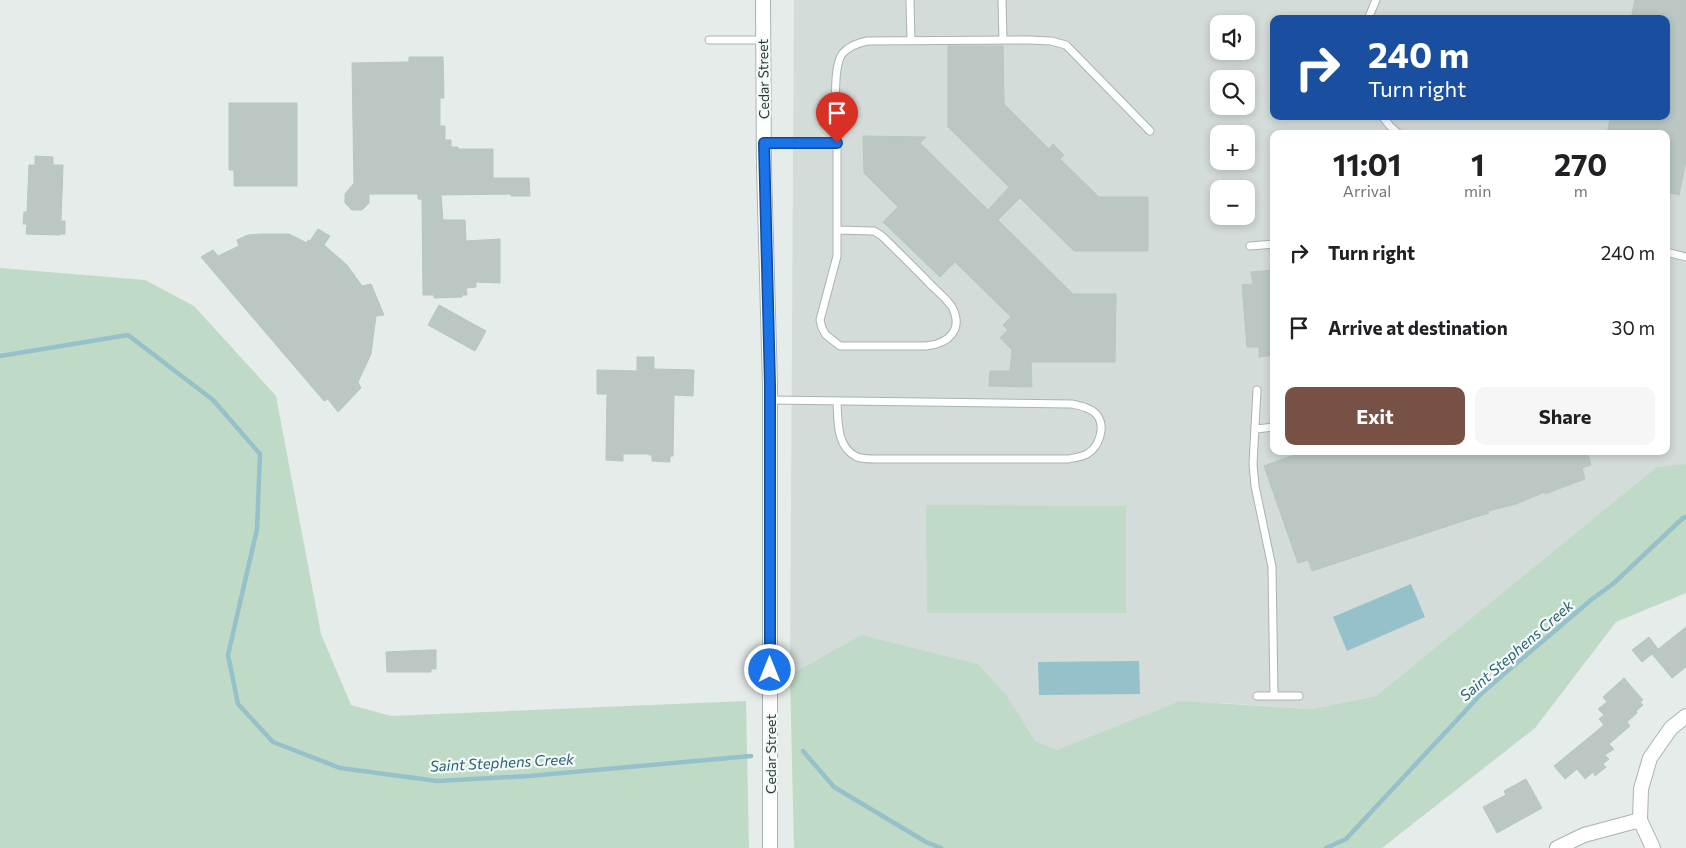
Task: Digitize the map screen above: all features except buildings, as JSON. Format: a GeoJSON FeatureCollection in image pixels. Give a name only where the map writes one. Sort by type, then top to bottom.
{"type":"FeatureCollection","features":[{"type":"Feature","properties":{"kind":"street","name":"Cedar Street"},"geometry":{"type":"LineString","coordinates":[[763,0],[762,40],[770,400],[770,848]]}},
{"type":"Feature","properties":{"kind":"street"},"geometry":{"type":"LineString","coordinates":[[1654,848],[1640,820],[1641,789],[1650,758],[1670,728],[1686,716]]}},
{"type":"Feature","properties":{"kind":"street"},"geometry":{"type":"LineString","coordinates":[[1557,848],[1584,835],[1640,820]]}},
{"type":"Feature","properties":{"kind":"lane"},"geometry":{"type":"LineString","coordinates":[[910,0],[911,40]]}},
{"type":"Feature","properties":{"kind":"lane"},"geometry":{"type":"LineString","coordinates":[[1002,0],[1003,40]]}},
{"type":"Feature","properties":{"kind":"lane"},"geometry":{"type":"LineString","coordinates":[[1370,15],[1376,0]]}},
{"type":"Feature","properties":{"kind":"lane"},"geometry":{"type":"LineString","coordinates":[[709,40],[762,40]]}},
{"type":"Feature","properties":{"kind":"lane"},"geometry":{"type":"LineString","coordinates":[[837,230],[874,231],[882,236],[952,308],[955,327],[948,339],[936,345],[926,346],[840,346],[826,335],[820,320],[837,256],[836,71],[841,54],[853,45],[867,41],[1051,40],[1066,45],[1150,131]]}},
{"type":"Feature","properties":{"kind":"lane"},"geometry":{"type":"LineString","coordinates":[[1385,120],[1394,130]]}},
{"type":"Feature","properties":{"kind":"lane"},"geometry":{"type":"LineString","coordinates":[[764,143],[837,143]]}},
{"type":"Feature","properties":{"kind":"lane"},"geometry":{"type":"LineString","coordinates":[[1250,246],[1270,244]]}},
{"type":"Feature","properties":{"kind":"lane"},"geometry":{"type":"LineString","coordinates":[[1670,253],[1686,257]]}},
{"type":"Feature","properties":{"kind":"lane"},"geometry":{"type":"LineString","coordinates":[[1257,390],[1253,464],[1255,486],[1272,567],[1274,696]]}},
{"type":"Feature","properties":{"kind":"lane"},"geometry":{"type":"LineString","coordinates":[[770,400],[1072,404],[1087,407],[1098,416],[1102,431],[1097,443],[1087,454],[1068,459],[858,458],[846,450],[839,434],[837,401]]}},
{"type":"Feature","properties":{"kind":"lane"},"geometry":{"type":"LineString","coordinates":[[1256,429],[1270,427]]}},
{"type":"Feature","properties":{"kind":"lane"},"geometry":{"type":"LineString","coordinates":[[1257,696],[1299,696]]}},
{"type":"Feature","properties":{"kind":"shaded area"},"geometry":{"type":"Polygon","coordinates":[[[794,0],[1686,0],[1686,464],[1657,468],[1376,696],[1312,709],[1223,703],[1057,750],[790,675],[794,0]]]}},
{"type":"Feature","properties":{"kind":"green space"},"geometry":{"type":"Polygon","coordinates":[[[0,268],[145,280],[194,306],[276,396],[321,634],[351,705],[391,716],[746,701],[749,848],[0,848],[0,268]]]}},
{"type":"Feature","properties":{"kind":"green space"},"geometry":{"type":"Polygon","coordinates":[[[1686,464],[1686,593],[1616,622],[1535,728],[1382,848],[794,848],[790,675],[862,635],[978,664],[1007,696],[1035,741],[1057,750],[1180,701],[1312,709],[1376,696],[1657,467],[1686,464]]]}},
{"type":"Feature","properties":{"kind":"green space"},"geometry":{"type":"Polygon","coordinates":[[[926,505],[1126,506],[1126,613],[927,613],[926,505]]]}},
{"type":"Feature","properties":{"kind":"water"},"geometry":{"type":"Polygon","coordinates":[[[1411,584],[1425,617],[1347,651],[1333,617],[1411,584]]]}},
{"type":"Feature","properties":{"kind":"water"},"geometry":{"type":"Polygon","coordinates":[[[1139,661],[1140,694],[1039,695],[1038,662],[1139,661]]]}},
{"type":"Feature","properties":{"kind":"waterway","name":"Saint Stephens Creek"},"geometry":{"type":"LineString","coordinates":[[0,356],[128,335],[213,400],[260,454],[257,529],[228,655],[238,704],[273,742],[340,768],[437,781],[529,776],[751,756]]}},
{"type":"Feature","properties":{"kind":"waterway","name":"Saint Stephens Creek"},"geometry":{"type":"LineString","coordinates":[[1326,848],[1346,839],[1483,692],[1591,600],[1614,583],[1686,517]]}},
{"type":"Feature","properties":{"kind":"waterway","name":"Saint Stephens Creek"},"geometry":{"type":"LineString","coordinates":[[803,751],[834,787],[926,842],[941,848]]}},
{"type":"Feature","properties":{"kind":"route"},"geometry":{"type":"LineString","coordinates":[[770,670],[770,385],[764,143],[837,143]]}}]}
